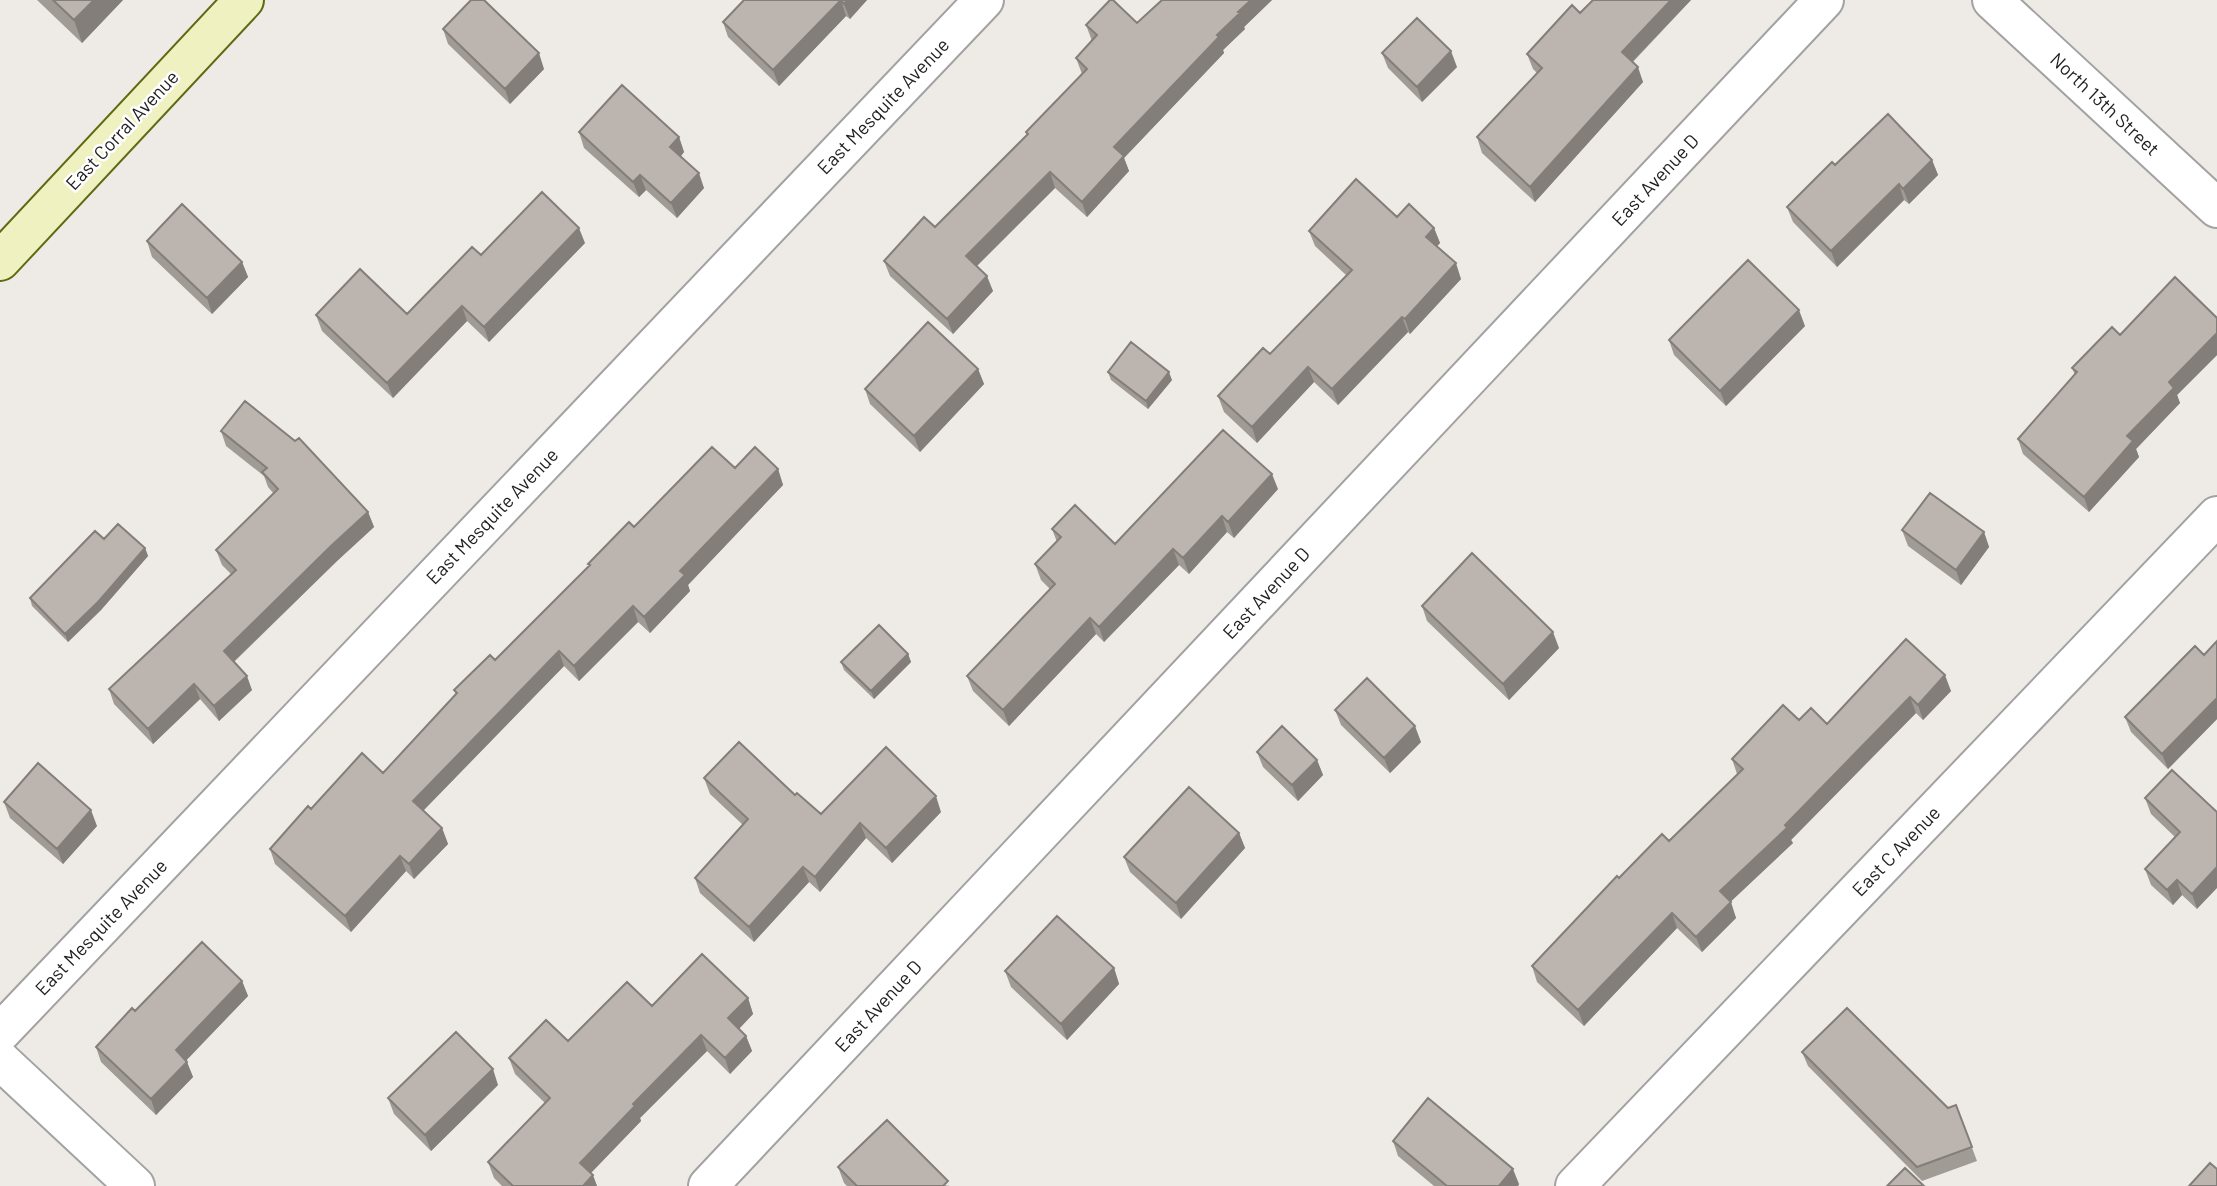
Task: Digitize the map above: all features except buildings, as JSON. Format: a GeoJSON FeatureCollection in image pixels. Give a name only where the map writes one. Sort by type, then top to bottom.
{"type":"FeatureCollection","features":[{"type":"Feature","properties":{"kind":"main road","name":"East Corral Avenue"},"geometry":{"type":"LineString","coordinates":[[0,261],[244,0]]}},
{"type":"Feature","properties":{"kind":"street","name":"East Mesquite Avenue"},"geometry":{"type":"LineString","coordinates":[[0,1033],[984,0]]}},
{"type":"Feature","properties":{"kind":"street","name":"East Avenue D"},"geometry":{"type":"LineString","coordinates":[[708,1186],[1824,0]]}},
{"type":"Feature","properties":{"kind":"street","name":"North 13th Street"},"geometry":{"type":"LineString","coordinates":[[1992,0],[2217,208]]}},
{"type":"Feature","properties":{"kind":"street","name":"East C Avenue"},"geometry":{"type":"LineString","coordinates":[[1575,1186],[2217,516]]}},
{"type":"Feature","properties":{"kind":"street"},"geometry":{"type":"LineString","coordinates":[[0,1060],[135,1186]]}}]}
